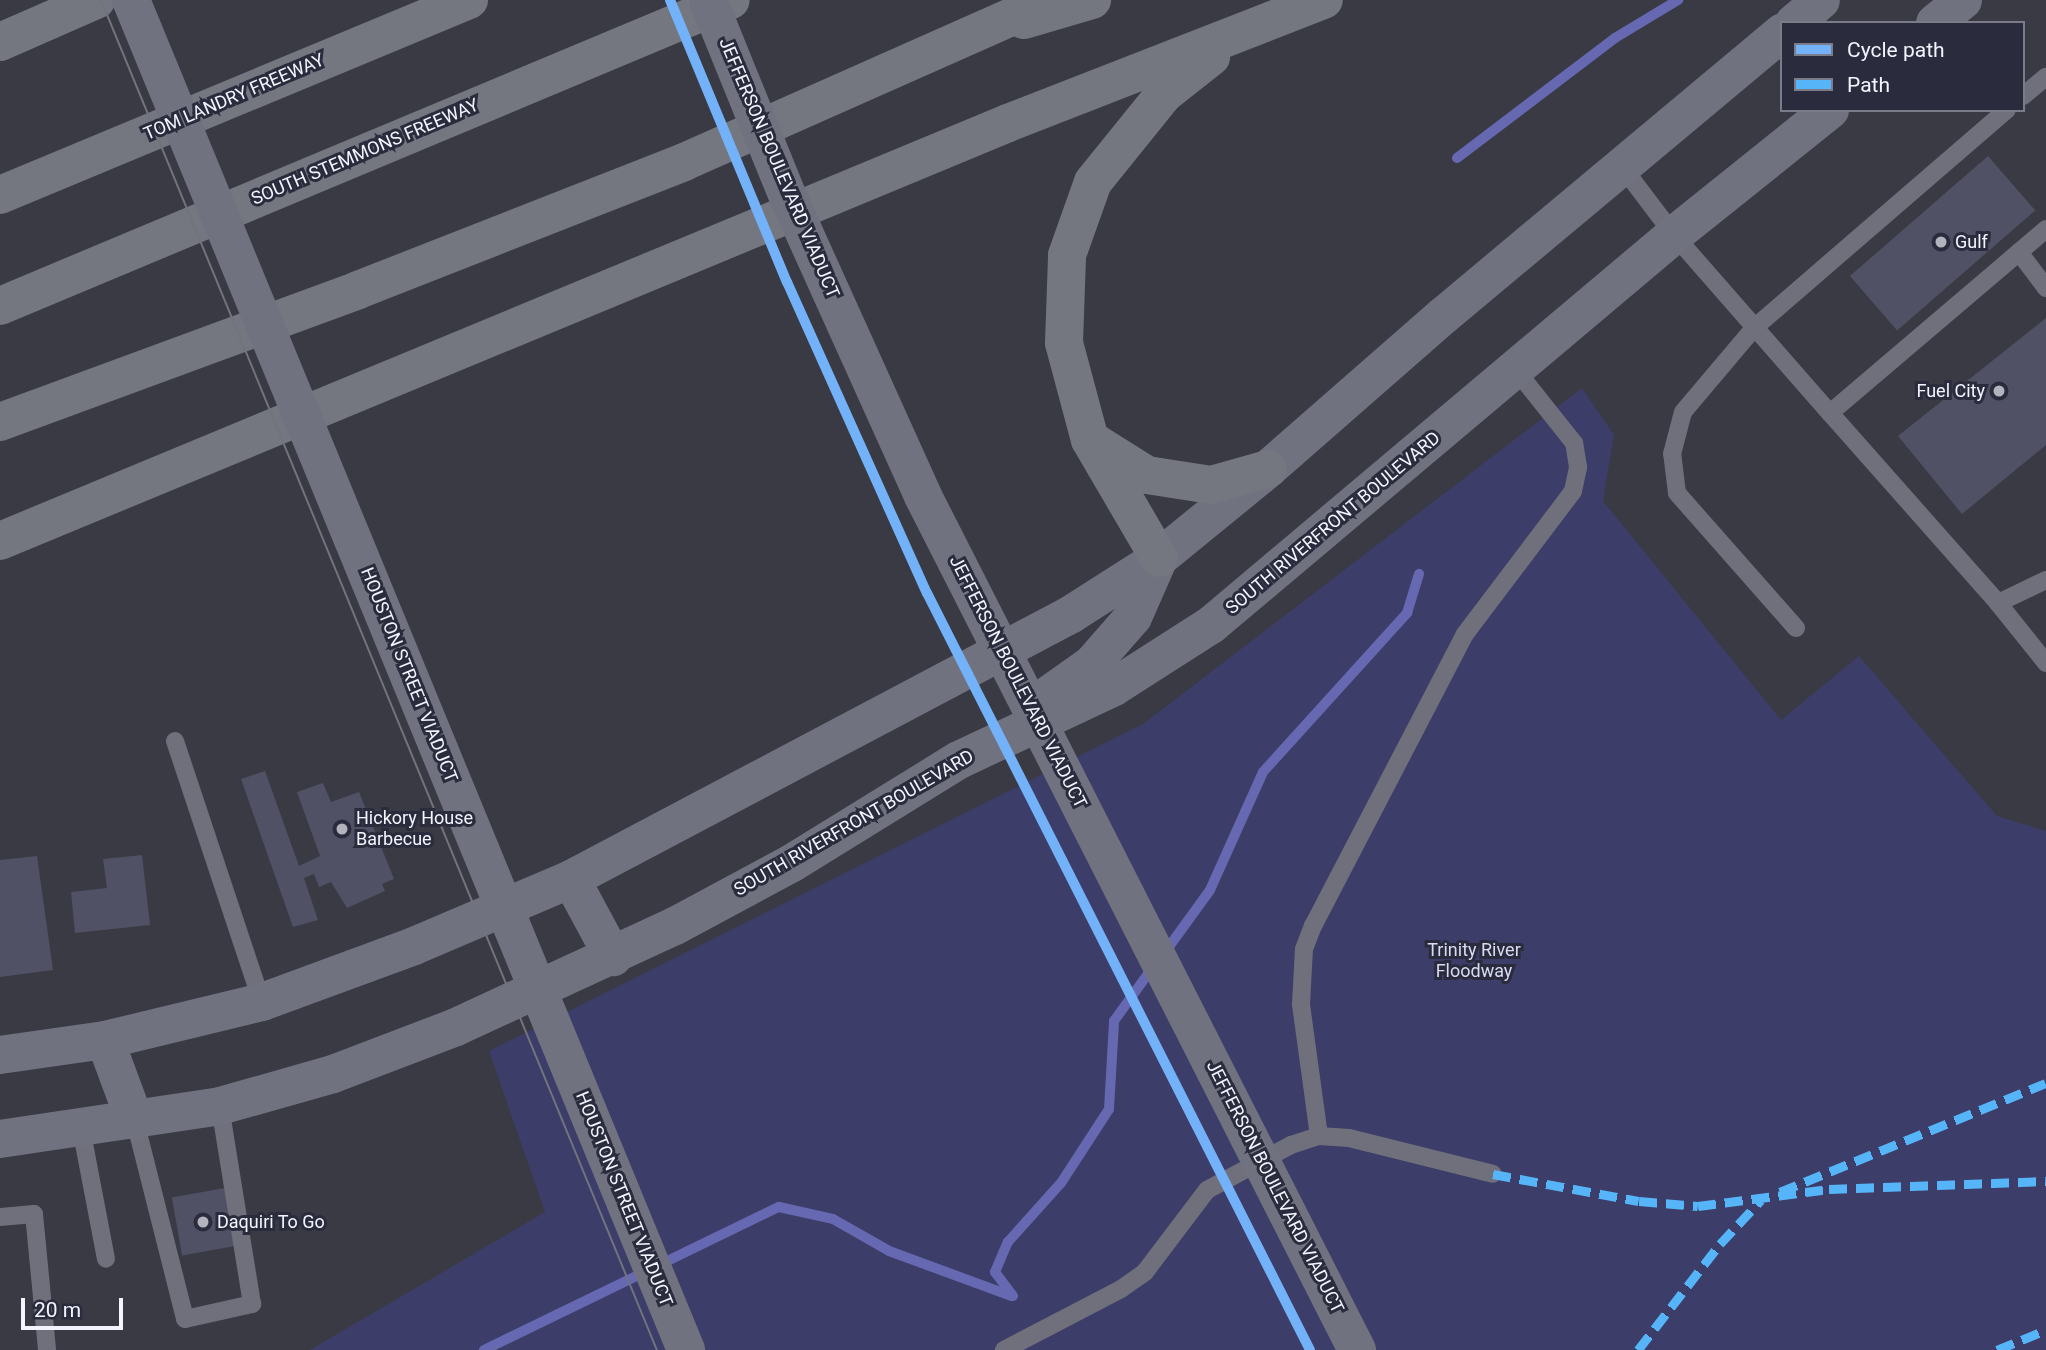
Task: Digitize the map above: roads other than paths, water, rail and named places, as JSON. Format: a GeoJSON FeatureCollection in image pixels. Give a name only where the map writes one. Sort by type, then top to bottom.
{"type":"FeatureCollection","features":[{"type":"Feature","properties":{"kind":"highway"},"geometry":{"type":"LineString","coordinates":[[0,42],[96,0]]}},
{"type":"Feature","properties":{"kind":"highway","name":"TOM LANDRY FREEWAY"},"geometry":{"type":"LineString","coordinates":[[0,195],[469,0]]}},
{"type":"Feature","properties":{"kind":"highway","name":"SOUTH STEMMONS FREEWAY"},"geometry":{"type":"LineString","coordinates":[[0,306],[731,0]]}},
{"type":"Feature","properties":{"kind":"highway"},"geometry":{"type":"LineString","coordinates":[[0,422],[358,290],[684,162],[1049,0]]}},
{"type":"Feature","properties":{"kind":"highway"},"geometry":{"type":"LineString","coordinates":[[968,37],[1093,0]]}},
{"type":"Feature","properties":{"kind":"highway"},"geometry":{"type":"LineString","coordinates":[[0,541],[1008,123],[1324,0]]}},
{"type":"Feature","properties":{"kind":"highway"},"geometry":{"type":"LineString","coordinates":[[1159,558],[1090,440],[1063,343],[1067,255],[1093,182],[1164,94],[1240,34]]}},
{"type":"Feature","properties":{"kind":"highway"},"geometry":{"type":"LineString","coordinates":[[1090,440],[1147,475],[1211,485],[1268,469]]}},
{"type":"Feature","properties":{"kind":"main road","name":"HOUSTON STREET VIADUCT"},"geometry":{"type":"LineString","coordinates":[[131,0],[686,1350]]}},
{"type":"Feature","properties":{"kind":"main road","name":"JEFFERSON BOULEVARD VIADUCT"},"geometry":{"type":"LineString","coordinates":[[708,0],[789,198],[923,496],[1357,1350]]}},
{"type":"Feature","properties":{"kind":"main road"},"geometry":{"type":"LineString","coordinates":[[1796,21],[1821,0]]}},
{"type":"Feature","properties":{"kind":"main road"},"geometry":{"type":"LineString","coordinates":[[1937,21],[1963,0]]}},
{"type":"Feature","properties":{"kind":"main road"},"geometry":{"type":"LineString","coordinates":[[0,1055],[105,1040],[262,1002],[414,946],[571,879],[1070,615],[1159,558],[1268,469],[1443,316],[1623,169],[1780,35]]}},
{"type":"Feature","properties":{"kind":"main road","name":"SOUTH RIVERFRONT BOULEVARD"},"geometry":{"type":"LineString","coordinates":[[0,1139],[135,1121],[220,1106],[333,1074],[456,1027],[613,957],[792,863],[959,760],[1114,687],[1211,625],[1674,235],[1828,112]]}},
{"type":"Feature","properties":{"kind":"main road"},"geometry":{"type":"LineString","coordinates":[[959,760],[1092,664],[1133,617],[1159,558]]}},
{"type":"Feature","properties":{"kind":"main road"},"geometry":{"type":"LineString","coordinates":[[571,879],[613,957]]}},
{"type":"Feature","properties":{"kind":"main road"},"geometry":{"type":"LineString","coordinates":[[105,1040],[135,1121]]}},
{"type":"Feature","properties":{"kind":"lane"},"geometry":{"type":"LineString","coordinates":[[2025,94],[2046,77]]}},
{"type":"Feature","properties":{"kind":"lane"},"geometry":{"type":"LineString","coordinates":[[1796,628],[1677,493],[1672,454],[1683,412],[1754,328],[2005,112]]}},
{"type":"Feature","properties":{"kind":"lane"},"geometry":{"type":"LineString","coordinates":[[1623,169],[1674,235],[1998,603],[2046,663]]}},
{"type":"Feature","properties":{"kind":"lane"},"geometry":{"type":"LineString","coordinates":[[1830,413],[2046,229]]}},
{"type":"Feature","properties":{"kind":"lane"},"geometry":{"type":"LineString","coordinates":[[2019,252],[2046,288]]}},
{"type":"Feature","properties":{"kind":"lane"},"geometry":{"type":"LineString","coordinates":[[1319,1136],[1301,1004],[1304,950],[1313,926],[1465,634],[1573,491],[1578,467],[1574,443],[1516,370]]}},
{"type":"Feature","properties":{"kind":"lane"},"geometry":{"type":"LineString","coordinates":[[1998,603],[2046,580]]}},
{"type":"Feature","properties":{"kind":"lane"},"geometry":{"type":"LineString","coordinates":[[175,741],[262,1002]]}},
{"type":"Feature","properties":{"kind":"lane"},"geometry":{"type":"LineString","coordinates":[[135,1121],[184,1319],[252,1304],[220,1106]]}},
{"type":"Feature","properties":{"kind":"lane"},"geometry":{"type":"LineString","coordinates":[[81,1128],[106,1259]]}},
{"type":"Feature","properties":{"kind":"lane"},"geometry":{"type":"LineString","coordinates":[[1004,1350],[1121,1289],[1145,1272],[1207,1190],[1291,1146],[1319,1136],[1349,1138],[1493,1174]]}},
{"type":"Feature","properties":{"kind":"lane"},"geometry":{"type":"LineString","coordinates":[[0,1217],[34,1214],[47,1350]]}},
{"type":"Feature","properties":{"kind":"waterway"},"geometry":{"type":"LineString","coordinates":[[1457,158],[1615,38],[1678,0]]}},
{"type":"Feature","properties":{"kind":"waterway"},"geometry":{"type":"LineString","coordinates":[[1163,955],[1210,890],[1263,772],[1407,613],[1419,574]]}},
{"type":"Feature","properties":{"kind":"waterway"},"geometry":{"type":"LineString","coordinates":[[1013,1296],[995,1272],[1008,1242],[1061,1183],[1109,1109],[1114,1021],[1153,967]]}},
{"type":"Feature","properties":{"kind":"waterway"},"geometry":{"type":"LineString","coordinates":[[484,1350],[779,1207],[833,1219],[889,1251],[1011,1296]]}},
{"type":"Feature","properties":{"kind":"tram line"},"geometry":{"type":"LineString","coordinates":[[101,0],[657,1350]]}},
{"type":"Feature","properties":{"kind":"place","name":"Gulf"},"geometry":{"type":"Point","coordinates":[1941,242]}},
{"type":"Feature","properties":{"kind":"place","name":"Fuel City"},"geometry":{"type":"Point","coordinates":[1999,391]}},
{"type":"Feature","properties":{"kind":"place","name":"Hickory House Barbecue"},"geometry":{"type":"Point","coordinates":[342,829]}},
{"type":"Feature","properties":{"kind":"place","name":"Daquiri To Go"},"geometry":{"type":"Point","coordinates":[203,1222]}},
{"type":"Feature","properties":{"kind":"park label","name":"Trinity River Floodway"},"geometry":{"type":"Point","coordinates":[1474,961]}}]}
